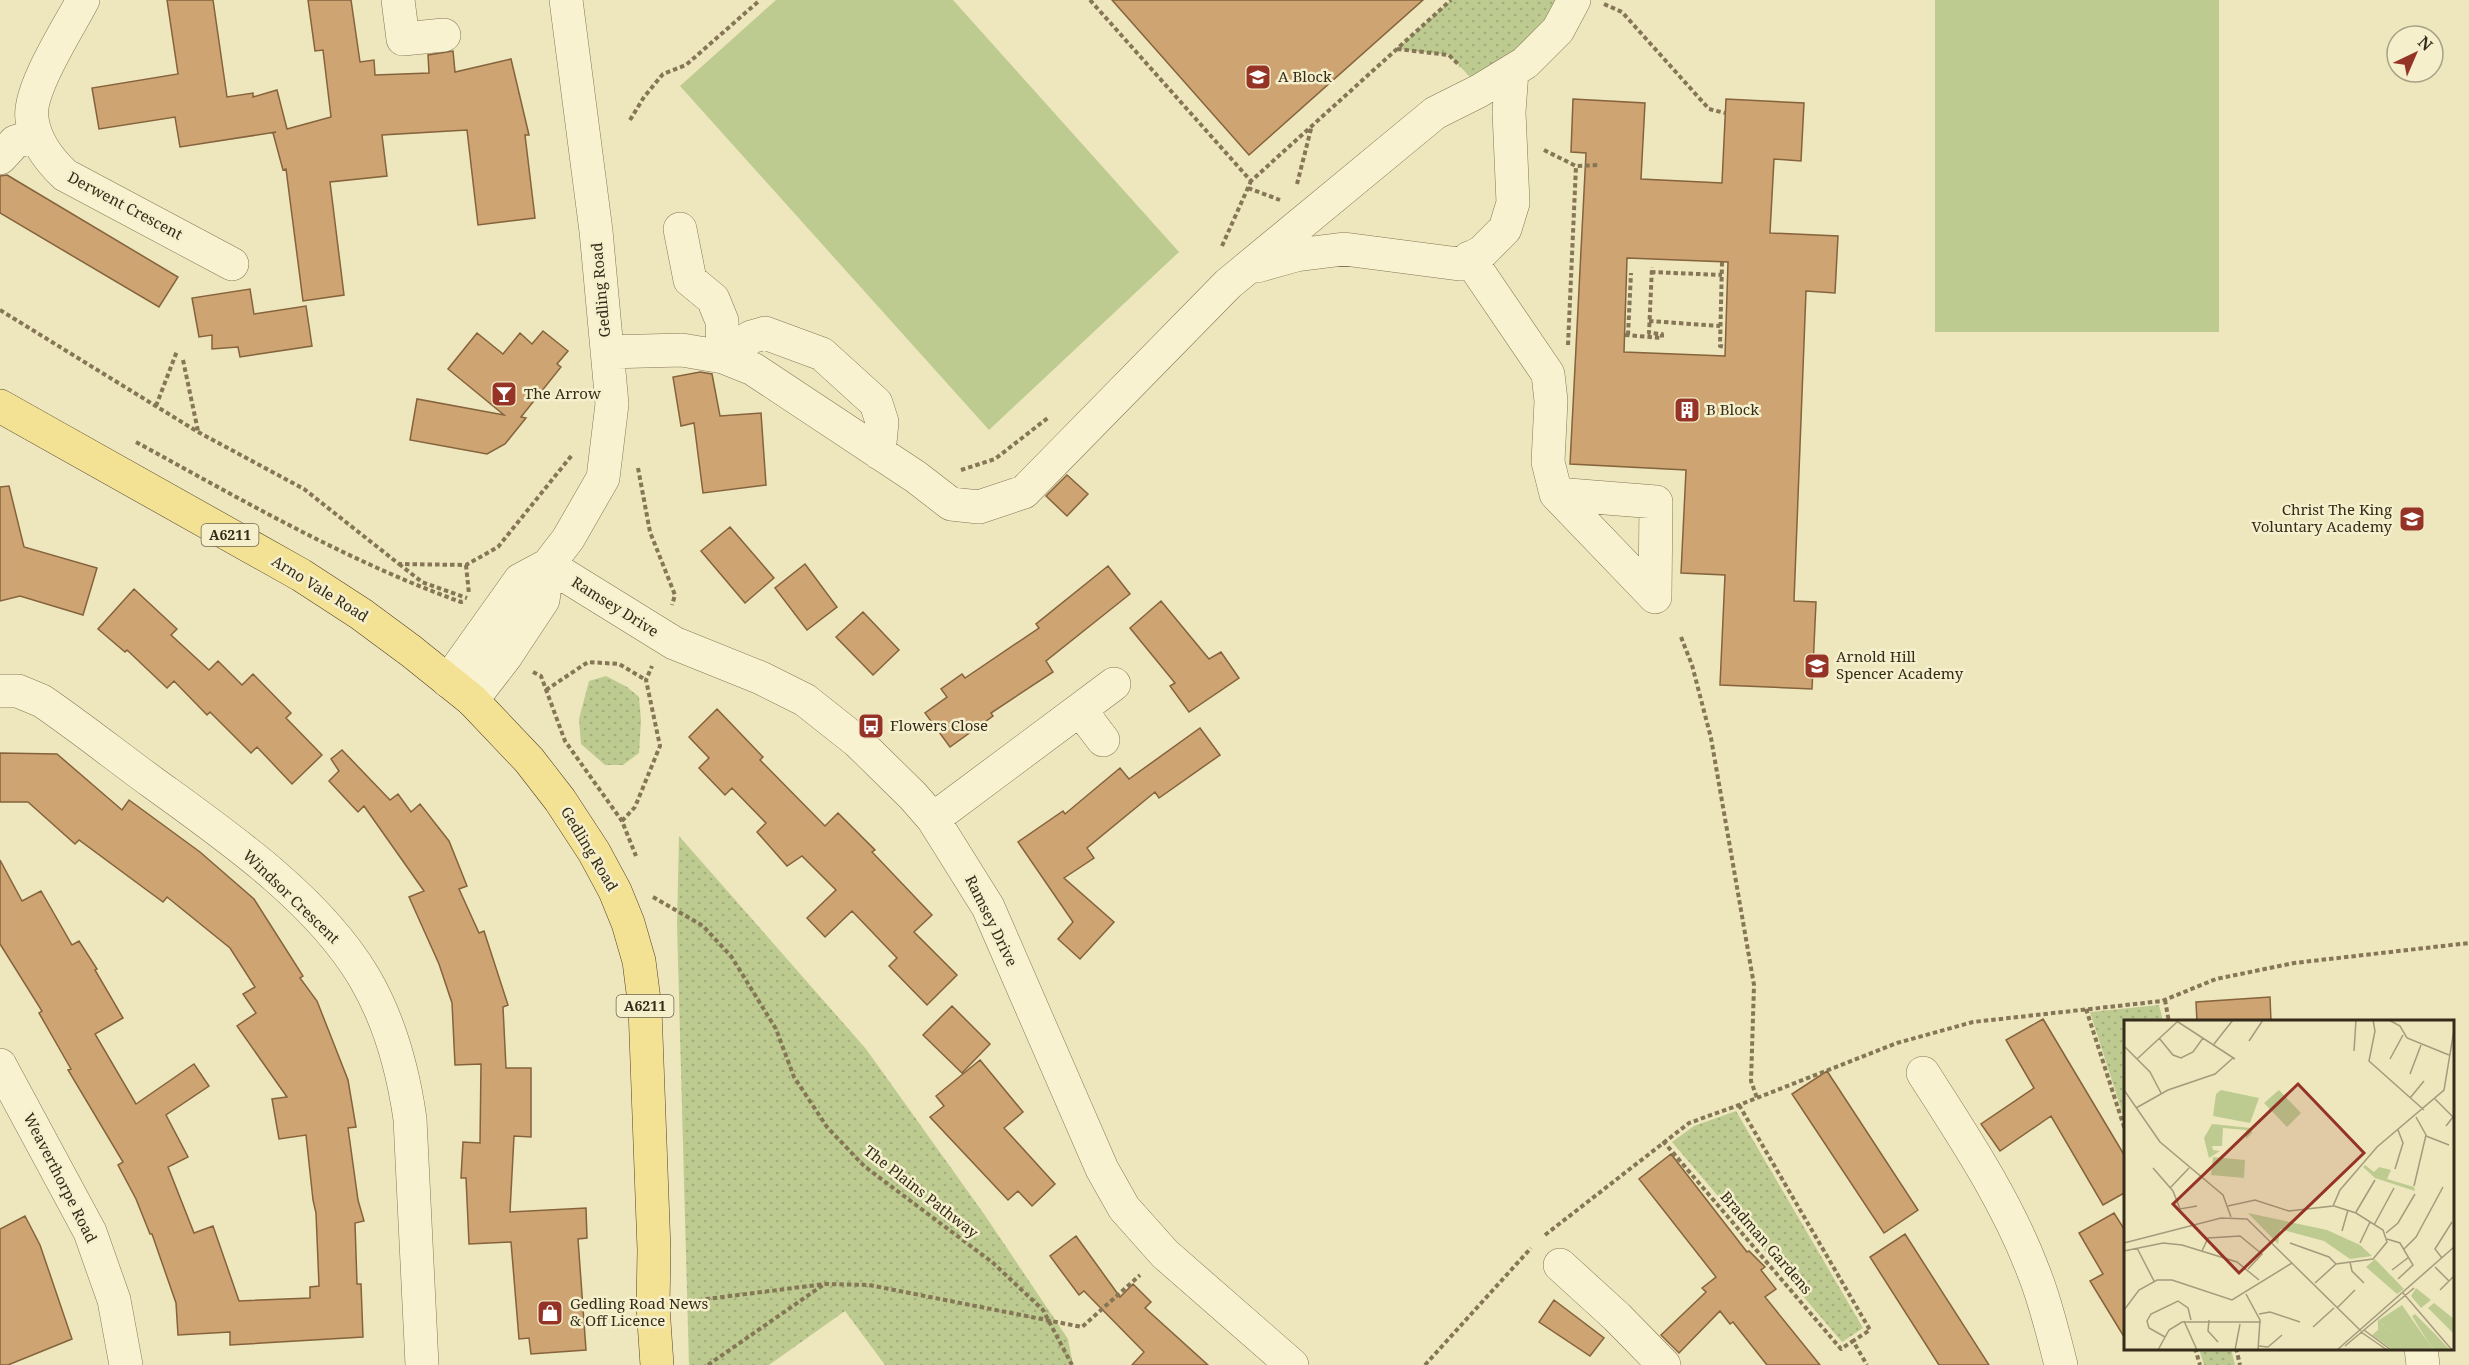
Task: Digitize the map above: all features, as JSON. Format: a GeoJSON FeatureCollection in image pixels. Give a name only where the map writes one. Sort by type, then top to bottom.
{"type":"FeatureCollection","features":[{"type":"Feature","properties":{"kind":"main road","name":"Arno Vale Road"},"geometry":{"type":"LineString","coordinates":[[0,406],[301,575],[361,614],[460,691]]}},
{"type":"Feature","properties":{"kind":"main road","name":"Gedling Road"},"geometry":{"type":"LineString","coordinates":[[460,691],[529,760],[560,801],[594,852],[615,891],[628,923],[639,961],[645,1008],[654,1250],[653,1307],[657,1365]]}},
{"type":"Feature","properties":{"kind":"street","name":"Derwent Crescent"},"geometry":{"type":"LineString","coordinates":[[83,0],[40,81],[34,98],[31,118],[36,135],[53,164],[65,175],[232,264]]}},
{"type":"Feature","properties":{"kind":"street"},"geometry":{"type":"LineString","coordinates":[[398,0],[403,39],[444,35]]}},
{"type":"Feature","properties":{"kind":"street","name":"Gedling Road"},"geometry":{"type":"LineString","coordinates":[[460,691],[506,656],[543,600],[548,565],[581,518],[603,478],[612,404],[596,231],[566,0]]}},
{"type":"Feature","properties":{"kind":"street"},"geometry":{"type":"LineString","coordinates":[[607,352],[682,350],[723,357],[753,369],[951,504],[979,507],[1024,492],[1228,284],[1434,113],[1479,91],[1525,63],[1588,2]]}},
{"type":"Feature","properties":{"kind":"street"},"geometry":{"type":"LineString","coordinates":[[1246,269],[1296,255],[1344,249],[1459,264],[1482,252],[1505,229],[1513,203],[1509,112],[1512,71]]}},
{"type":"Feature","properties":{"kind":"street"},"geometry":{"type":"LineString","coordinates":[[0,158],[15,142],[36,135]]}},
{"type":"Feature","properties":{"kind":"street"},"geometry":{"type":"LineString","coordinates":[[680,229],[690,280],[713,299],[722,321],[723,357]]}},
{"type":"Feature","properties":{"kind":"street"},"geometry":{"type":"LineString","coordinates":[[1469,258],[1548,374],[1551,401],[1548,462],[1557,494]]}},
{"type":"Feature","properties":{"kind":"street"},"geometry":{"type":"LineString","coordinates":[[723,357],[751,337],[765,333],[822,354],[876,403],[882,422],[879,453]]}},
{"type":"Feature","properties":{"kind":"street","name":"Gedling Road"},"geometry":{"type":"LineString","coordinates":[[460,691],[488,605],[519,580],[548,565]]}},
{"type":"Feature","properties":{"kind":"street","name":"Ramsey Drive"},"geometry":{"type":"LineString","coordinates":[[548,565],[674,643],[761,678],[805,700],[858,742],[933,819],[988,908],[1102,1170],[1124,1208],[1165,1254],[1292,1365]]}},
{"type":"Feature","properties":{"kind":"street"},"geometry":{"type":"LineString","coordinates":[[933,819],[1114,684]]}},
{"type":"Feature","properties":{"kind":"street","name":"Windsor Crescent"},"geometry":{"type":"LineString","coordinates":[[0,691],[18,691],[42,700],[227,836],[300,900],[333,934],[364,977],[388,1028],[405,1085],[410,1119],[422,1365]]}},
{"type":"Feature","properties":{"kind":"street"},"geometry":{"type":"LineString","coordinates":[[1080,710],[1103,740]]}},
{"type":"Feature","properties":{"kind":"street","name":"Weaverthorpe Road"},"geometry":{"type":"LineString","coordinates":[[0,1065],[90,1232],[114,1299],[126,1365]]}},
{"type":"Feature","properties":{"kind":"street"},"geometry":{"type":"LineString","coordinates":[[1923,1073],[1952,1101],[2011,1220],[2034,1272],[2061,1365]]}},
{"type":"Feature","properties":{"kind":"street"},"geometry":{"type":"LineString","coordinates":[[1560,1265],[1592,1286],[1664,1365]]}},
{"type":"Feature","properties":{"kind":"street"},"geometry":{"type":"LineString","coordinates":[[2421,1350],[2423,1365]]}},
{"type":"Feature","properties":{"kind":"path"},"geometry":{"type":"LineString","coordinates":[[630,120],[644,97],[663,74],[686,65],[760,0]]}},
{"type":"Feature","properties":{"kind":"path"},"geometry":{"type":"LineString","coordinates":[[1090,0],[1251,181],[1451,0]]}},
{"type":"Feature","properties":{"kind":"path"},"geometry":{"type":"LineString","coordinates":[[1588,2],[1622,12],[1709,110],[1725,113]]}},
{"type":"Feature","properties":{"kind":"path"},"geometry":{"type":"LineString","coordinates":[[1397,49],[1449,55]]}},
{"type":"Feature","properties":{"kind":"path"},"geometry":{"type":"LineString","coordinates":[[1295,193],[1313,124]]}},
{"type":"Feature","properties":{"kind":"path"},"geometry":{"type":"LineString","coordinates":[[1568,355],[1576,166]]}},
{"type":"Feature","properties":{"kind":"path"},"geometry":{"type":"LineString","coordinates":[[1248,188],[1281,200]]}},
{"type":"Feature","properties":{"kind":"path"},"geometry":{"type":"LineString","coordinates":[[1722,262],[1720,346],[1725,347]]}},
{"type":"Feature","properties":{"kind":"path"},"geometry":{"type":"LineString","coordinates":[[1631,273],[1626,335],[1662,338],[1662,334],[1649,333],[1651,269],[1722,275]]}},
{"type":"Feature","properties":{"kind":"path"},"geometry":{"type":"LineString","coordinates":[[0,310],[198,432],[304,489],[422,582],[470,599],[466,565]]}},
{"type":"Feature","properties":{"kind":"path"},"geometry":{"type":"LineString","coordinates":[[1649,321],[1720,326]]}},
{"type":"Feature","properties":{"kind":"path"},"geometry":{"type":"LineString","coordinates":[[156,406],[177,351]]}},
{"type":"Feature","properties":{"kind":"path"},"geometry":{"type":"LineString","coordinates":[[183,360],[198,432]]}},
{"type":"Feature","properties":{"kind":"path"},"geometry":{"type":"LineString","coordinates":[[131,440],[346,555],[417,586],[461,602],[488,605]]}},
{"type":"Feature","properties":{"kind":"path"},"geometry":{"type":"LineString","coordinates":[[399,564],[466,565],[498,548],[576,450]]}},
{"type":"Feature","properties":{"kind":"path"},"geometry":{"type":"LineString","coordinates":[[1681,637],[1692,665],[1711,738],[1754,985],[1751,1081],[1757,1098]]}},
{"type":"Feature","properties":{"kind":"path"},"geometry":{"type":"LineString","coordinates":[[506,656],[541,676],[565,741],[622,821]]}},
{"type":"Feature","properties":{"kind":"path"},"geometry":{"type":"LineString","coordinates":[[546,690],[588,662],[619,664],[646,680]]}},
{"type":"Feature","properties":{"kind":"path","name":"The Plains Pathway"},"geometry":{"type":"LineString","coordinates":[[652,897],[703,926],[731,956],[776,1029],[794,1077],[826,1127],[864,1166],[992,1262],[1042,1310],[1072,1365]]}},
{"type":"Feature","properties":{"kind":"path"},"geometry":{"type":"LineString","coordinates":[[2165,1000],[2169,1020]]}},
{"type":"Feature","properties":{"kind":"path"},"geometry":{"type":"LineString","coordinates":[[2086,1009],[2124,1127]]}},
{"type":"Feature","properties":{"kind":"path"},"geometry":{"type":"LineString","coordinates":[[1739,1105],[1870,1330],[1853,1341],[1867,1365]]}},
{"type":"Feature","properties":{"kind":"path","name":"Bradman Gardens"},"geometry":{"type":"LineString","coordinates":[[1663,1141],[1841,1349],[1853,1341]]}},
{"type":"Feature","properties":{"kind":"path"},"geometry":{"type":"LineString","coordinates":[[653,1307],[825,1284],[869,1285],[1082,1326],[1165,1254]]}},
{"type":"Feature","properties":{"kind":"path"},"geometry":{"type":"LineString","coordinates":[[708,1365],[825,1284]]}},
{"type":"Feature","properties":{"kind":"path"},"geometry":{"type":"LineString","coordinates":[[2196,1350],[2200,1365]]}},
{"type":"Feature","properties":{"kind":"path"},"geometry":{"type":"LineString","coordinates":[[2236,1350],[2240,1365]]}},
{"type":"Feature","properties":{"kind":"green space"},"geometry":{"type":"Polygon","coordinates":[[[776,0],[953,0],[1179,252],[989,430],[680,86],[776,0]]]}},
{"type":"Feature","properties":{"kind":"green space"},"geometry":{"type":"Polygon","coordinates":[[[1451,0],[1556,0],[1551,21],[1518,53],[1473,80],[1449,55],[1397,49],[1451,0]]]}},
{"type":"Feature","properties":{"kind":"green space"},"geometry":{"type":"Polygon","coordinates":[[[1935,0],[2219,0],[2219,332],[1935,332],[1935,0]]]}},
{"type":"Feature","properties":{"kind":"green space"},"geometry":{"type":"Polygon","coordinates":[[[606,676],[627,687],[639,697],[641,721],[639,753],[623,765],[605,765],[581,744],[579,719],[589,681],[606,676]]]}},
{"type":"Feature","properties":{"kind":"green space"},"geometry":{"type":"Polygon","coordinates":[[[679,836],[866,1049],[984,1214],[1068,1339],[1073,1365],[885,1365],[845,1311],[769,1365],[689,1365],[677,924],[679,836]]]}},
{"type":"Feature","properties":{"kind":"green space"},"geometry":{"type":"Polygon","coordinates":[[[2159,1005],[2163,1020],[2124,1020],[2124,1118],[2090,1012],[2159,1005]]]}},
{"type":"Feature","properties":{"kind":"green space"},"geometry":{"type":"Polygon","coordinates":[[[1736,1111],[1863,1328],[1842,1342],[1672,1142],[1694,1126],[1736,1111]]]}},
{"type":"Feature","properties":{"kind":"green space"},"geometry":{"type":"Polygon","coordinates":[[[2199,1350],[2231,1350],[2235,1365],[2204,1365],[2199,1350]]]}},
{"type":"Feature","properties":{"kind":"building"},"geometry":{"type":"Polygon","coordinates":[[[167,0],[213,0],[227,97],[253,93],[253,97],[277,90],[287,129],[331,117],[323,50],[315,51],[308,0],[351,0],[360,62],[374,60],[375,75],[429,73],[428,55],[453,51],[455,72],[511,59],[529,135],[525,135],[535,218],[478,225],[467,130],[382,135],[387,176],[330,182],[344,295],[303,301],[286,169],[283,170],[273,133],[276,132],[180,147],[175,117],[99,129],[92,88],[178,74],[167,0]]]}},
{"type":"Feature","properties":{"kind":"building","name":"A Block"},"geometry":{"type":"Polygon","coordinates":[[[1112,0],[1423,0],[1249,155],[1112,0]]]}},
{"type":"Feature","properties":{"kind":"building","name":"B Block"},"geometry":{"type":"Polygon","coordinates":[[[1573,99],[1645,103],[1641,179],[1722,183],[1726,99],[1804,103],[1801,161],[1774,159],[1770,233],[1838,236],[1835,293],[1806,291],[1794,601],[1816,602],[1812,689],[1720,685],[1725,575],[1681,573],[1686,470],[1570,464],[1586,153],[1571,152],[1573,99]],[[1627,258],[1624,352],[1725,356],[1728,262],[1627,258]]]}},
{"type":"Feature","properties":{"kind":"building"},"geometry":{"type":"Polygon","coordinates":[[[7,175],[178,277],[159,307],[0,213],[0,176],[7,175]]]}},
{"type":"Feature","properties":{"kind":"building"},"geometry":{"type":"Polygon","coordinates":[[[250,289],[254,314],[306,306],[312,346],[240,357],[238,347],[212,349],[212,335],[199,337],[192,298],[250,289]]]}},
{"type":"Feature","properties":{"kind":"building","name":"The Arrow"},"geometry":{"type":"Polygon","coordinates":[[[543,331],[568,351],[557,364],[561,367],[521,417],[526,418],[505,444],[487,454],[410,440],[417,399],[504,415],[448,369],[477,333],[503,354],[520,333],[532,344],[543,331]]]}},
{"type":"Feature","properties":{"kind":"building"},"geometry":{"type":"Polygon","coordinates":[[[700,372],[712,374],[720,416],[761,413],[766,485],[703,493],[694,423],[681,426],[673,377],[700,372]]]}},
{"type":"Feature","properties":{"kind":"building"},"geometry":{"type":"Polygon","coordinates":[[[1067,475],[1088,494],[1067,516],[1046,496],[1067,475]]]}},
{"type":"Feature","properties":{"kind":"building"},"geometry":{"type":"Polygon","coordinates":[[[9,486],[24,547],[97,568],[83,615],[20,596],[0,601],[0,487],[9,486]]]}},
{"type":"Feature","properties":{"kind":"building"},"geometry":{"type":"Polygon","coordinates":[[[730,527],[774,578],[745,603],[701,551],[730,527]]]}},
{"type":"Feature","properties":{"kind":"building"},"geometry":{"type":"Polygon","coordinates":[[[805,564],[837,607],[807,630],[775,588],[805,564]]]}},
{"type":"Feature","properties":{"kind":"building"},"geometry":{"type":"Polygon","coordinates":[[[1108,566],[1130,594],[1046,661],[1053,672],[991,713],[993,716],[950,747],[925,713],[947,697],[941,689],[962,674],[965,678],[1039,628],[1036,624],[1108,566]]]}},
{"type":"Feature","properties":{"kind":"building"},"geometry":{"type":"Polygon","coordinates":[[[134,589],[177,629],[171,635],[209,670],[218,661],[242,685],[253,674],[291,713],[286,718],[322,755],[292,784],[257,747],[251,753],[210,712],[207,715],[174,681],[167,688],[127,650],[125,652],[98,629],[134,589]]]}},
{"type":"Feature","properties":{"kind":"building"},"geometry":{"type":"Polygon","coordinates":[[[1161,601],[1209,659],[1221,652],[1239,678],[1189,712],[1170,686],[1175,683],[1130,628],[1161,601]]]}},
{"type":"Feature","properties":{"kind":"building"},"geometry":{"type":"Polygon","coordinates":[[[863,612],[899,650],[873,675],[836,637],[863,612]]]}},
{"type":"Feature","properties":{"kind":"building"},"geometry":{"type":"Polygon","coordinates":[[[717,709],[763,757],[760,760],[825,826],[838,813],[875,850],[872,852],[932,915],[914,932],[957,975],[927,1005],[889,966],[897,958],[852,911],[825,937],[807,918],[836,890],[802,856],[787,866],[757,832],[766,823],[732,788],[725,795],[699,768],[709,758],[689,737],[717,709]]]}},
{"type":"Feature","properties":{"kind":"building"},"geometry":{"type":"Polygon","coordinates":[[[1200,728],[1220,755],[1159,798],[1155,792],[1087,848],[1094,858],[1064,878],[1114,922],[1080,959],[1058,939],[1073,922],[1018,842],[1063,811],[1065,814],[1120,768],[1129,779],[1200,728]]]}},
{"type":"Feature","properties":{"kind":"building"},"geometry":{"type":"Polygon","coordinates":[[[342,750],[390,800],[398,794],[411,812],[420,804],[449,841],[467,886],[459,889],[479,933],[484,931],[508,1005],[503,1007],[506,1068],[531,1068],[531,1137],[514,1136],[510,1212],[586,1208],[587,1238],[578,1239],[586,1350],[531,1354],[529,1338],[519,1339],[511,1242],[469,1244],[466,1178],[461,1178],[463,1142],[480,1143],[481,1064],[455,1065],[452,1003],[439,964],[409,897],[424,891],[364,806],[358,812],[329,781],[339,771],[331,759],[342,750]]]}},
{"type":"Feature","properties":{"kind":"building"},"geometry":{"type":"Polygon","coordinates":[[[0,753],[57,754],[122,810],[129,800],[200,852],[254,899],[303,976],[300,978],[317,1001],[348,1080],[356,1127],[348,1128],[358,1200],[364,1221],[355,1223],[357,1284],[361,1284],[363,1337],[230,1345],[230,1332],[178,1335],[176,1303],[152,1234],[118,1165],[123,1162],[68,1070],[71,1069],[39,1013],[42,1011],[0,944],[0,860],[22,901],[41,891],[72,945],[79,941],[97,969],[95,970],[123,1018],[95,1034],[136,1104],[194,1064],[209,1086],[166,1115],[188,1157],[168,1167],[194,1233],[213,1226],[239,1301],[310,1298],[310,1287],[319,1286],[316,1213],[306,1135],[279,1139],[272,1099],[287,1097],[237,1026],[256,1013],[243,994],[255,987],[230,948],[167,897],[163,902],[79,840],[75,844],[28,802],[0,802],[0,753]]]}},
{"type":"Feature","properties":{"kind":"building"},"geometry":{"type":"Polygon","coordinates":[[[2270,997],[2271,1020],[2197,1020],[2196,1002],[2270,997]]]}},
{"type":"Feature","properties":{"kind":"building"},"geometry":{"type":"Polygon","coordinates":[[[952,1006],[990,1044],[962,1073],[923,1035],[952,1006]]]}},
{"type":"Feature","properties":{"kind":"building"},"geometry":{"type":"Polygon","coordinates":[[[2043,1019],[2124,1155],[2124,1193],[2103,1205],[2051,1116],[2000,1151],[1981,1124],[2034,1088],[2006,1040],[2043,1019]]]}},
{"type":"Feature","properties":{"kind":"building"},"geometry":{"type":"Polygon","coordinates":[[[980,1060],[1023,1112],[1004,1128],[1055,1184],[1032,1206],[1018,1191],[1008,1200],[930,1117],[944,1106],[936,1096],[980,1060]]]}},
{"type":"Feature","properties":{"kind":"building"},"geometry":{"type":"Polygon","coordinates":[[[1827,1071],[1918,1210],[1884,1233],[1792,1094],[1827,1071]]]}},
{"type":"Feature","properties":{"kind":"building"},"geometry":{"type":"Polygon","coordinates":[[[1671,1154],[1747,1252],[1749,1251],[1765,1267],[1761,1270],[1776,1289],[1765,1297],[1820,1365],[1767,1365],[1733,1322],[1730,1324],[1720,1311],[1679,1353],[1661,1335],[1706,1292],[1702,1288],[1716,1277],[1639,1179],[1671,1154]]]}},
{"type":"Feature","properties":{"kind":"building"},"geometry":{"type":"Polygon","coordinates":[[[2114,1213],[2124,1229],[2124,1337],[2090,1281],[2103,1274],[2079,1233],[2114,1213]]]}},
{"type":"Feature","properties":{"kind":"building"},"geometry":{"type":"Polygon","coordinates":[[[25,1216],[40,1245],[72,1339],[8,1365],[0,1365],[0,1229],[25,1216]]]}},
{"type":"Feature","properties":{"kind":"building"},"geometry":{"type":"Polygon","coordinates":[[[1905,1234],[1989,1365],[1939,1365],[1870,1257],[1905,1234]]]}},
{"type":"Feature","properties":{"kind":"building"},"geometry":{"type":"Polygon","coordinates":[[[1076,1236],[1120,1297],[1133,1284],[1151,1302],[1145,1308],[1208,1365],[1132,1365],[1144,1352],[1084,1291],[1079,1295],[1050,1256],[1076,1236]]]}},
{"type":"Feature","properties":{"kind":"building"},"geometry":{"type":"Polygon","coordinates":[[[1554,1300],[1604,1338],[1590,1356],[1539,1322],[1554,1300]]]}},
{"type":"Feature","properties":{"kind":"place","name":"A Block"},"geometry":{"type":"Point","coordinates":[1258,77]}},
{"type":"Feature","properties":{"kind":"place","name":"The Arrow"},"geometry":{"type":"Point","coordinates":[504,394]}},
{"type":"Feature","properties":{"kind":"place","name":"B Block"},"geometry":{"type":"Point","coordinates":[1687,410]}},
{"type":"Feature","properties":{"kind":"place","name":"Christ The King Voluntary Academy"},"geometry":{"type":"Point","coordinates":[2412,519]}},
{"type":"Feature","properties":{"kind":"place","name":"Arnold Hill Spencer Academy"},"geometry":{"type":"Point","coordinates":[1817,666]}},
{"type":"Feature","properties":{"kind":"place","name":"Flowers Close"},"geometry":{"type":"Point","coordinates":[871,726]}},
{"type":"Feature","properties":{"kind":"place","name":"Gedling Road News & Off Licence"},"geometry":{"type":"Point","coordinates":[550,1313]}}]}
